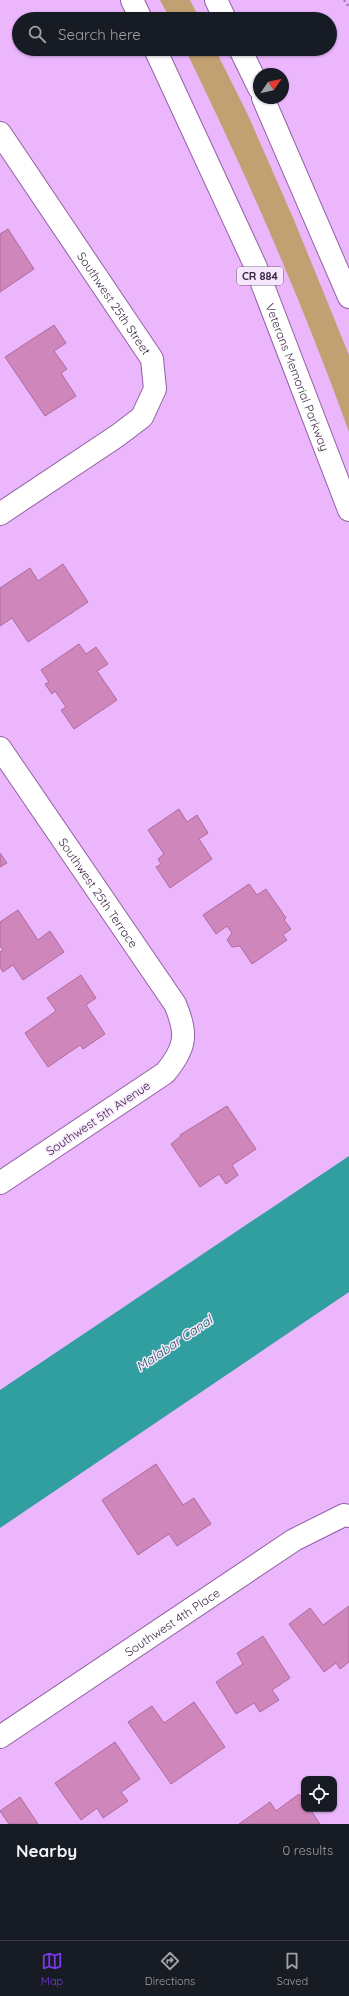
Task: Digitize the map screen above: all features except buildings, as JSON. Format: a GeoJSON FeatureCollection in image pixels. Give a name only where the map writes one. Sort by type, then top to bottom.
{"type":"FeatureCollection","features":[{"type":"Feature","properties":{"kind":"main road"},"geometry":{"type":"LineString","coordinates":[[132,0],[138,12]]}},
{"type":"Feature","properties":{"kind":"main road"},"geometry":{"type":"LineString","coordinates":[[216,0],[222,12]]}},
{"type":"Feature","properties":{"kind":"main road","name":"Veterans Memorial Parkway"},"geometry":{"type":"LineString","coordinates":[[158,56],[255,265],[349,510]]}},
{"type":"Feature","properties":{"kind":"main road"},"geometry":{"type":"LineString","coordinates":[[243,56],[253,76]]}},
{"type":"Feature","properties":{"kind":"main road"},"geometry":{"type":"LineString","coordinates":[[266,104],[349,297]]}},
{"type":"Feature","properties":{"kind":"main road","name":"Southwest 25th Street"},"geometry":{"type":"LineString","coordinates":[[0,133],[152,359],[155,389],[142,417],[117,436],[0,514]]}},
{"type":"Feature","properties":{"kind":"main road","name":"Southwest 25th Terrace"},"geometry":{"type":"LineString","coordinates":[[0,748],[175,1004],[183,1022],[183,1042]]}},
{"type":"Feature","properties":{"kind":"main road","name":"Southwest 5th Avenue"},"geometry":{"type":"LineString","coordinates":[[0,1183],[165,1073],[177,1059],[183,1042]]}},
{"type":"Feature","properties":{"kind":"main road","name":"Southwest 4th Place"},"geometry":{"type":"LineString","coordinates":[[0,1736],[294,1540],[344,1515],[349,1516]]}},
{"type":"Feature","properties":{"kind":"path"},"geometry":{"type":"LineString","coordinates":[[344,0],[349,7]]}},
{"type":"Feature","properties":{"kind":"shaded area"},"geometry":{"type":"Polygon","coordinates":[[[160,0],[190,0],[196,12],[166,12],[160,0]]]}},
{"type":"Feature","properties":{"kind":"shaded area"},"geometry":{"type":"Polygon","coordinates":[[[188,56],[218,56],[248,115],[294,220],[349,355],[349,432],[293,286],[230,143],[188,56]]]}},
{"type":"Feature","properties":{"kind":"water","name":"Malabar Canal"},"geometry":{"type":"Polygon","coordinates":[[[349,1156],[349,1292],[0,1528],[0,1390],[349,1156]]]}}]}
